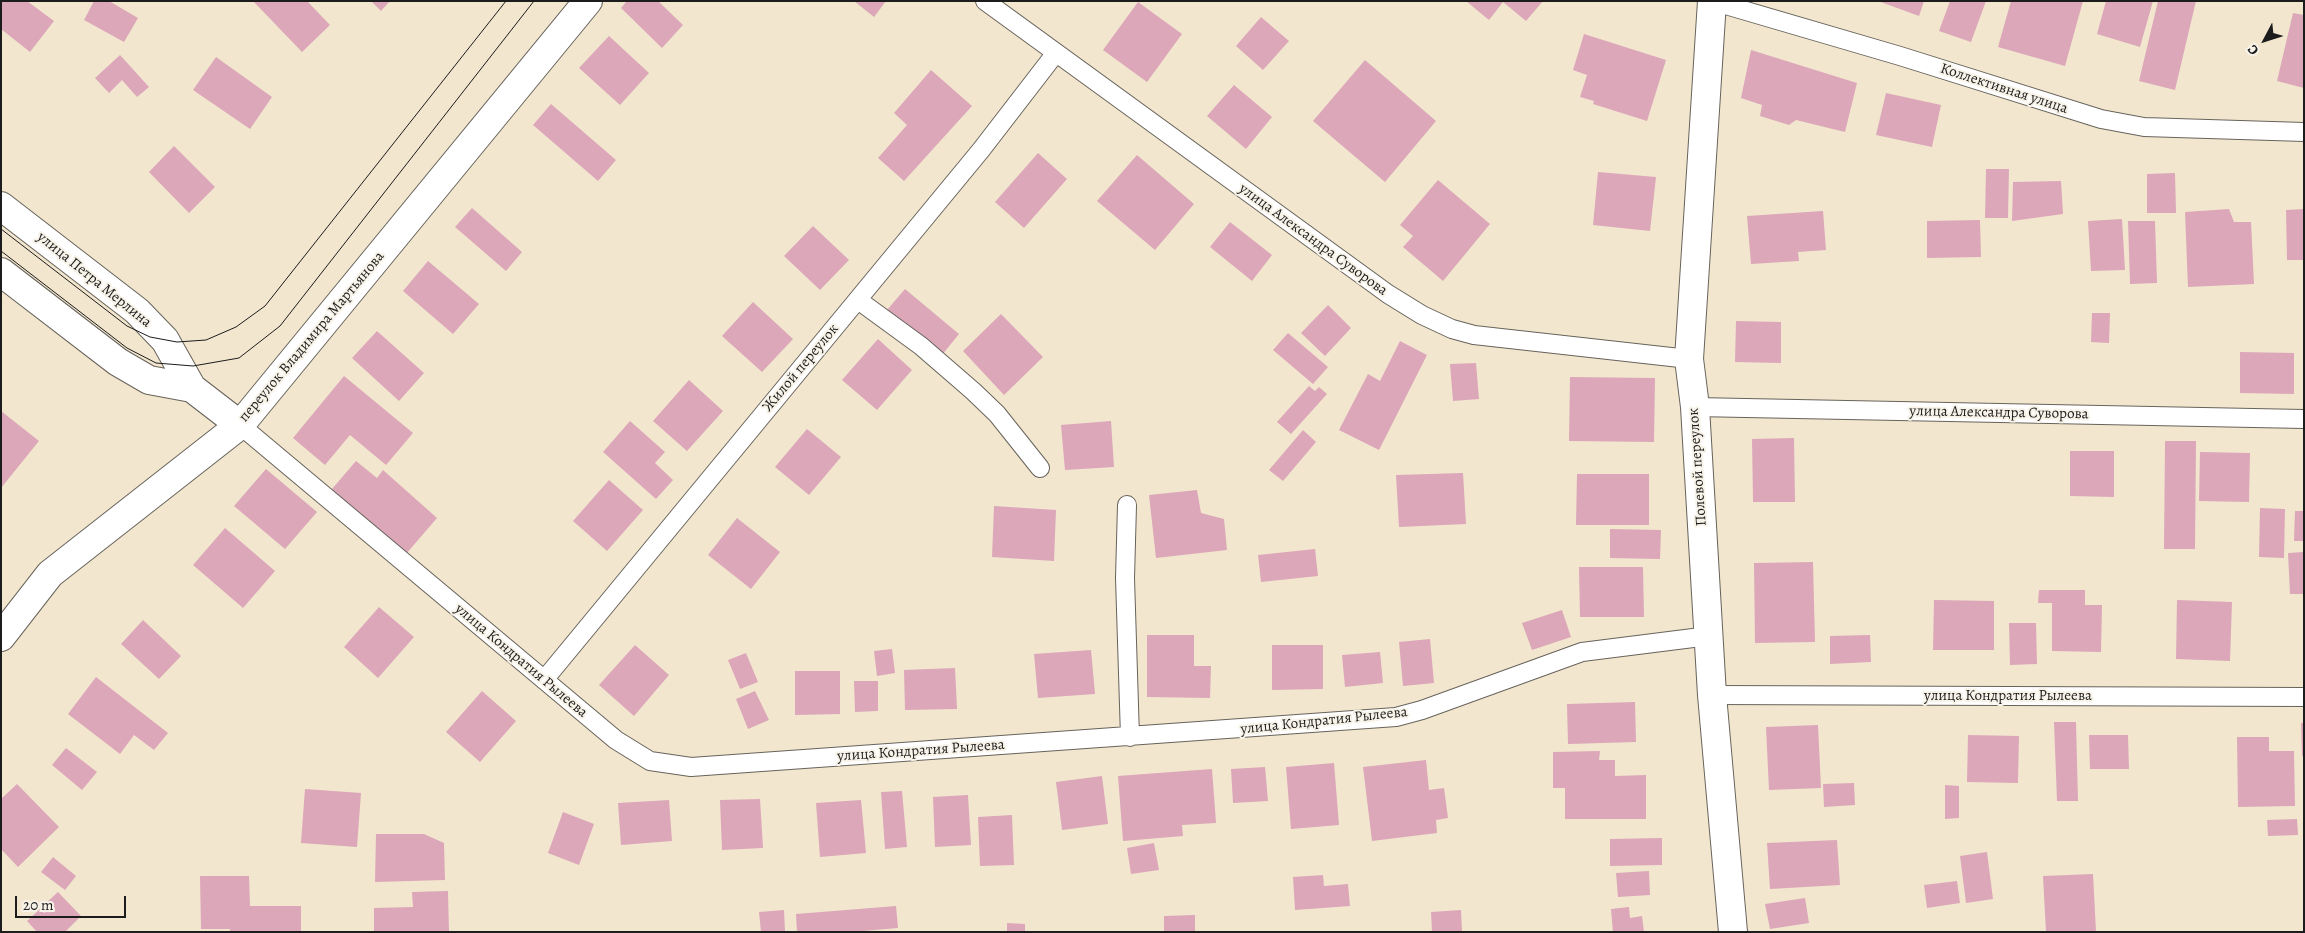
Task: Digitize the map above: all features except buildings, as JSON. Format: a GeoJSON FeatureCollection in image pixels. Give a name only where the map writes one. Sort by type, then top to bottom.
{"type":"FeatureCollection","features":[{"type":"Feature","properties":{"kind":"street","name":"переулок Владимира Мартьянова"},"geometry":{"type":"LineString","coordinates":[[1,637],[50,574],[240,425],[588,1]]}},
{"type":"Feature","properties":{"kind":"street","name":"Полевой переулок"},"geometry":{"type":"LineString","coordinates":[[1712,1],[1689,358],[1695,407],[1712,696],[1733,932]]}},
{"type":"Feature","properties":{"kind":"street","name":"улица Петра Мерлина"},"geometry":{"type":"LineString","coordinates":[[1,206],[137,311],[165,340],[192,388],[240,425]]}},
{"type":"Feature","properties":{"kind":"street","name":"улица Петра Мерлина"},"geometry":{"type":"LineString","coordinates":[[1,272],[118,362],[149,380],[192,388]]}},
{"type":"Feature","properties":{"kind":"lane","name":"улица Александра Суворова"},"geometry":{"type":"LineString","coordinates":[[986,1],[1055,54],[1388,294],[1422,315],[1452,329],[1474,335],[1689,358]]}},
{"type":"Feature","properties":{"kind":"lane","name":"Коллективная улица"},"geometry":{"type":"LineString","coordinates":[[1712,1],[1900,56],[2101,120],[2144,127],[2304,132]]}},
{"type":"Feature","properties":{"kind":"lane","name":"Жилой переулок"},"geometry":{"type":"LineString","coordinates":[[544,680],[981,150],[1055,54]]}},
{"type":"Feature","properties":{"kind":"lane"},"geometry":{"type":"LineString","coordinates":[[858,300],[921,346],[973,391],[997,414],[1040,468]]}},
{"type":"Feature","properties":{"kind":"lane","name":"улица Александра Суворова"},"geometry":{"type":"LineString","coordinates":[[1695,407],[2304,419]]}},
{"type":"Feature","properties":{"kind":"lane","name":"улица Кондратия Рылеева"},"geometry":{"type":"LineString","coordinates":[[240,425],[616,740],[650,761],[691,767],[1396,717],[1422,710],[1582,652],[1709,636]]}},
{"type":"Feature","properties":{"kind":"lane"},"geometry":{"type":"LineString","coordinates":[[1127,505],[1125,578],[1130,737]]}},
{"type":"Feature","properties":{"kind":"lane","name":"улица Кондратия Рылеева"},"geometry":{"type":"LineString","coordinates":[[1712,696],[2304,697]]}},
{"type":"Feature","properties":{"kind":"tram line"},"geometry":{"type":"LineString","coordinates":[[1,229],[127,326],[150,337],[177,342],[206,340],[236,327],[265,306],[506,1]]}},
{"type":"Feature","properties":{"kind":"tram line"},"geometry":{"type":"LineString","coordinates":[[1,251],[127,348],[156,363],[193,366],[239,358],[280,326],[534,1]]}}]}
